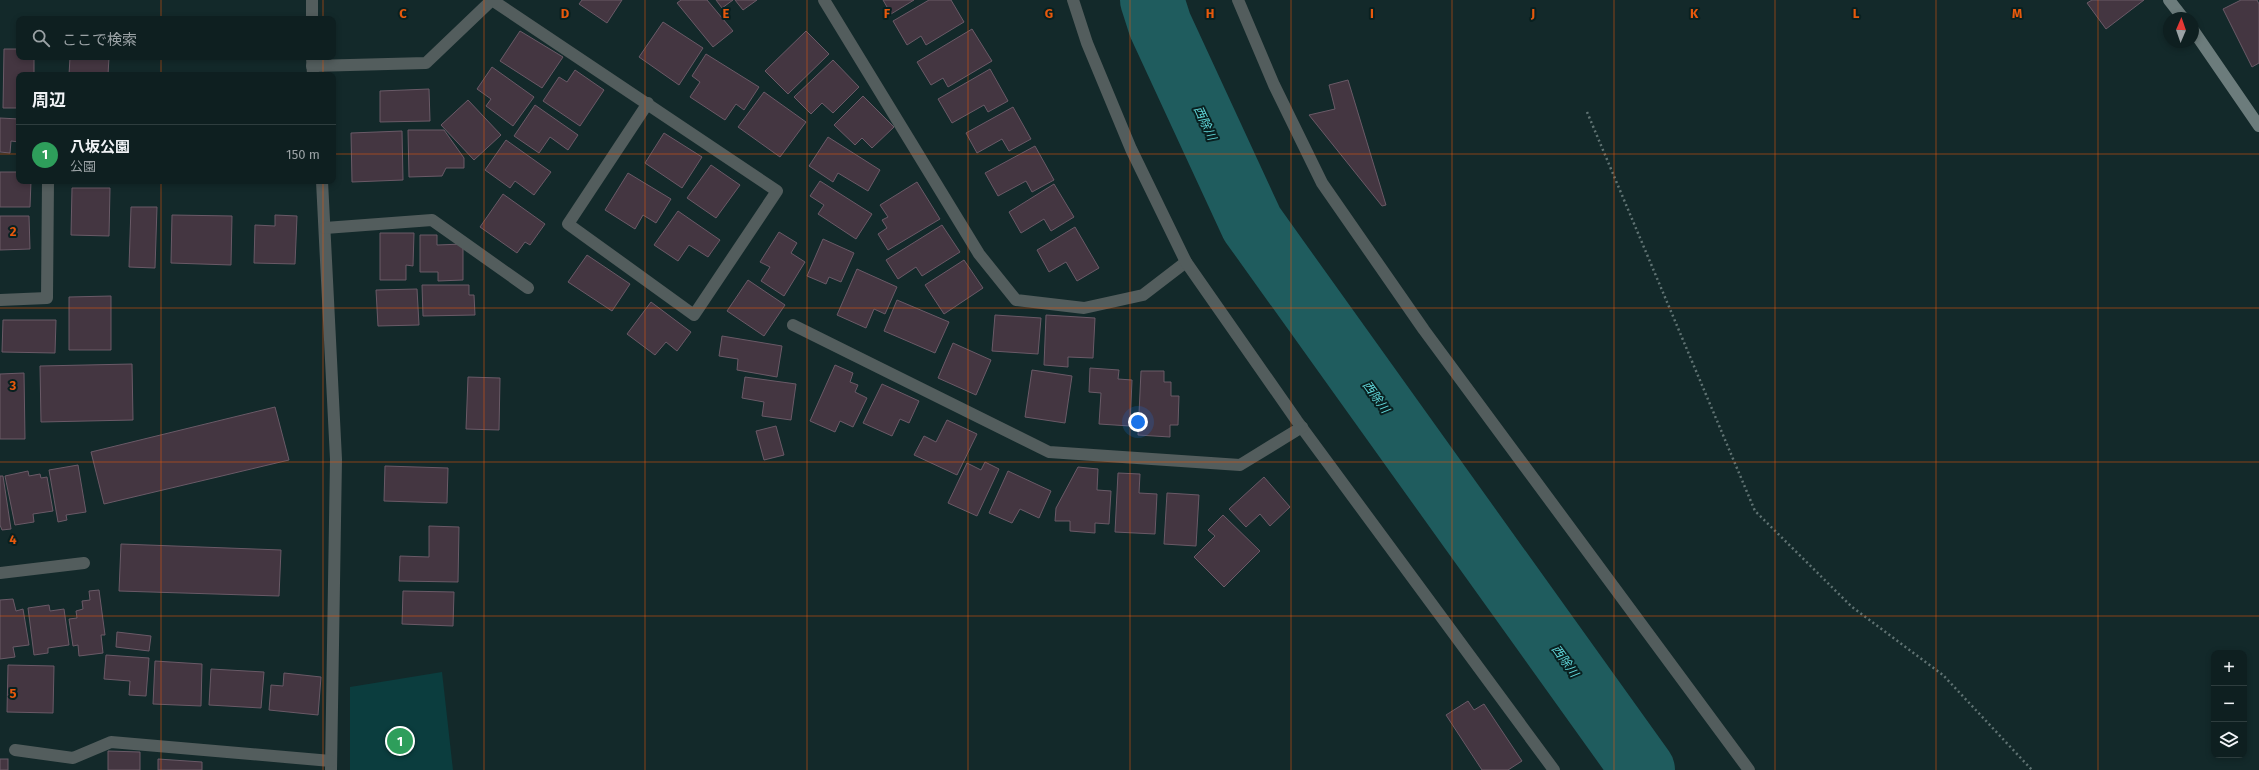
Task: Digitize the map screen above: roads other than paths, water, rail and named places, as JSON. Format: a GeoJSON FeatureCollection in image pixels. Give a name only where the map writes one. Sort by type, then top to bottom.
{"type":"FeatureCollection","features":[{"type":"Feature","properties":{"kind":"street"},"geometry":{"type":"LineString","coordinates":[[312,0],[312,16]]}},
{"type":"Feature","properties":{"kind":"street"},"geometry":{"type":"LineString","coordinates":[[312,66],[426,63],[492,0],[648,103],[777,190],[694,316],[568,224],[648,103]]}},
{"type":"Feature","properties":{"kind":"street"},"geometry":{"type":"LineString","coordinates":[[1074,0],[1087,43],[1131,149],[1186,262],[1302,427],[1554,770]]}},
{"type":"Feature","properties":{"kind":"street"},"geometry":{"type":"LineString","coordinates":[[1238,0],[1274,85],[1322,183],[1424,330],[1749,770]]}},
{"type":"Feature","properties":{"kind":"street"},"geometry":{"type":"LineString","coordinates":[[2169,0],[2178,12]]}},
{"type":"Feature","properties":{"kind":"street"},"geometry":{"type":"LineString","coordinates":[[821,2],[979,254],[1016,300],[1084,308],[1143,295],[1186,262]]}},
{"type":"Feature","properties":{"kind":"street"},"geometry":{"type":"LineString","coordinates":[[2199,39],[2259,126]]}},
{"type":"Feature","properties":{"kind":"street"},"geometry":{"type":"LineString","coordinates":[[0,300],[47,298],[48,184]]}},
{"type":"Feature","properties":{"kind":"street"},"geometry":{"type":"LineString","coordinates":[[15,750],[73,758],[111,742],[331,766],[336,459],[322,184]]}},
{"type":"Feature","properties":{"kind":"street"},"geometry":{"type":"LineString","coordinates":[[325,228],[432,220],[528,288]]}},
{"type":"Feature","properties":{"kind":"street"},"geometry":{"type":"LineString","coordinates":[[793,325],[1049,452],[1240,465],[1302,427]]}},
{"type":"Feature","properties":{"kind":"street"},"geometry":{"type":"LineString","coordinates":[[0,573],[84,564]]}},
{"type":"Feature","properties":{"kind":"waterway","name":"西除川"},"geometry":{"type":"LineString","coordinates":[[1152,0],[1160,25],[1252,224],[1643,770]]}},
{"type":"Feature","properties":{"kind":"place","name":"八坂公園"},"geometry":{"type":"Point","coordinates":[400,741]}}]}
